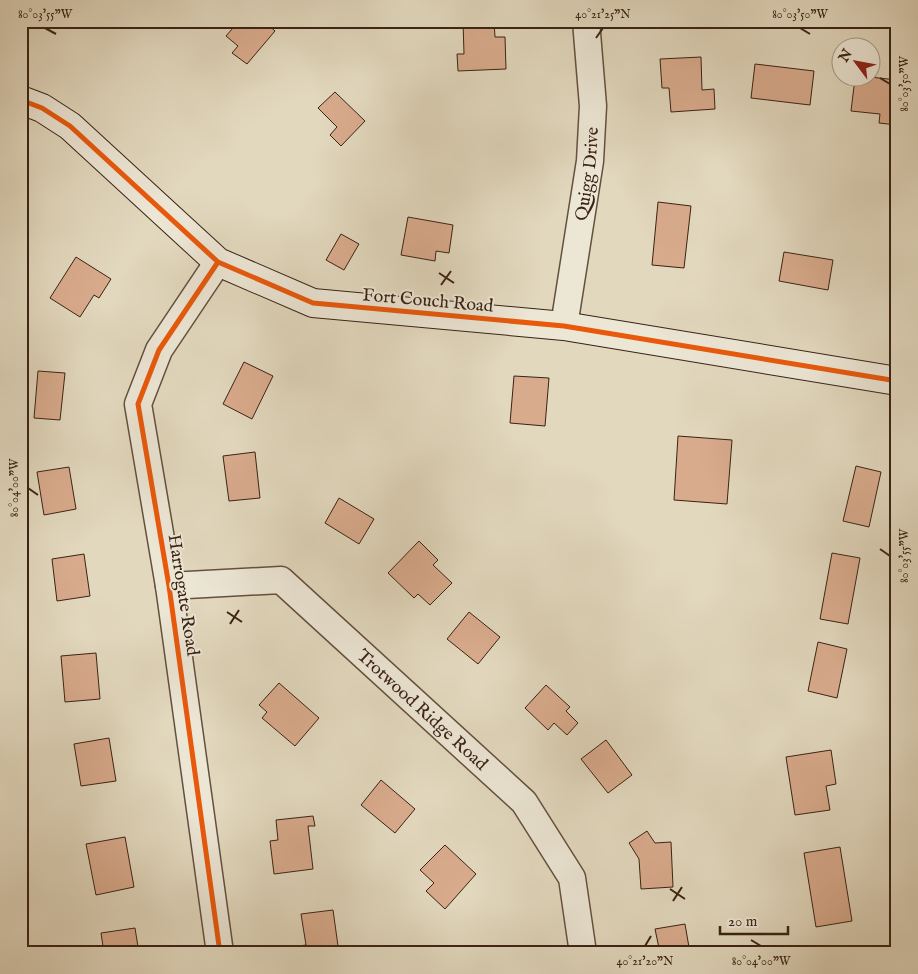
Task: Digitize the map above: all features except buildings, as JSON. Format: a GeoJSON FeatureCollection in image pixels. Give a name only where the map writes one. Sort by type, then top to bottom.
{"type":"FeatureCollection","features":[{"type":"Feature","properties":{"kind":"street","name":"Quigg Drive"},"geometry":{"type":"LineString","coordinates":[[564,326],[590,161],[594,106],[586,21]]}},
{"type":"Feature","properties":{"kind":"street","name":"Fort Couch Road"},"geometry":{"type":"LineString","coordinates":[[21,100],[42,108],[70,126],[218,262],[314,303],[564,326],[897,380]]}},
{"type":"Feature","properties":{"kind":"street","name":"Harrogate Road"},"geometry":{"type":"LineString","coordinates":[[218,262],[159,350],[138,404],[169,586],[220,953]]}},
{"type":"Feature","properties":{"kind":"street","name":"Trotwood Ridge Road"},"geometry":{"type":"LineString","coordinates":[[169,586],[280,580],[524,802],[572,878],[583,953]]}},
{"type":"Feature","properties":{"kind":"cycle path"},"geometry":{"type":"LineString","coordinates":[[21,100],[42,108],[70,126],[218,262],[313,303],[564,326],[897,381]]}},
{"type":"Feature","properties":{"kind":"cycle path"},"geometry":{"type":"LineString","coordinates":[[218,262],[159,350],[138,404],[169,586],[220,953]]}}]}
